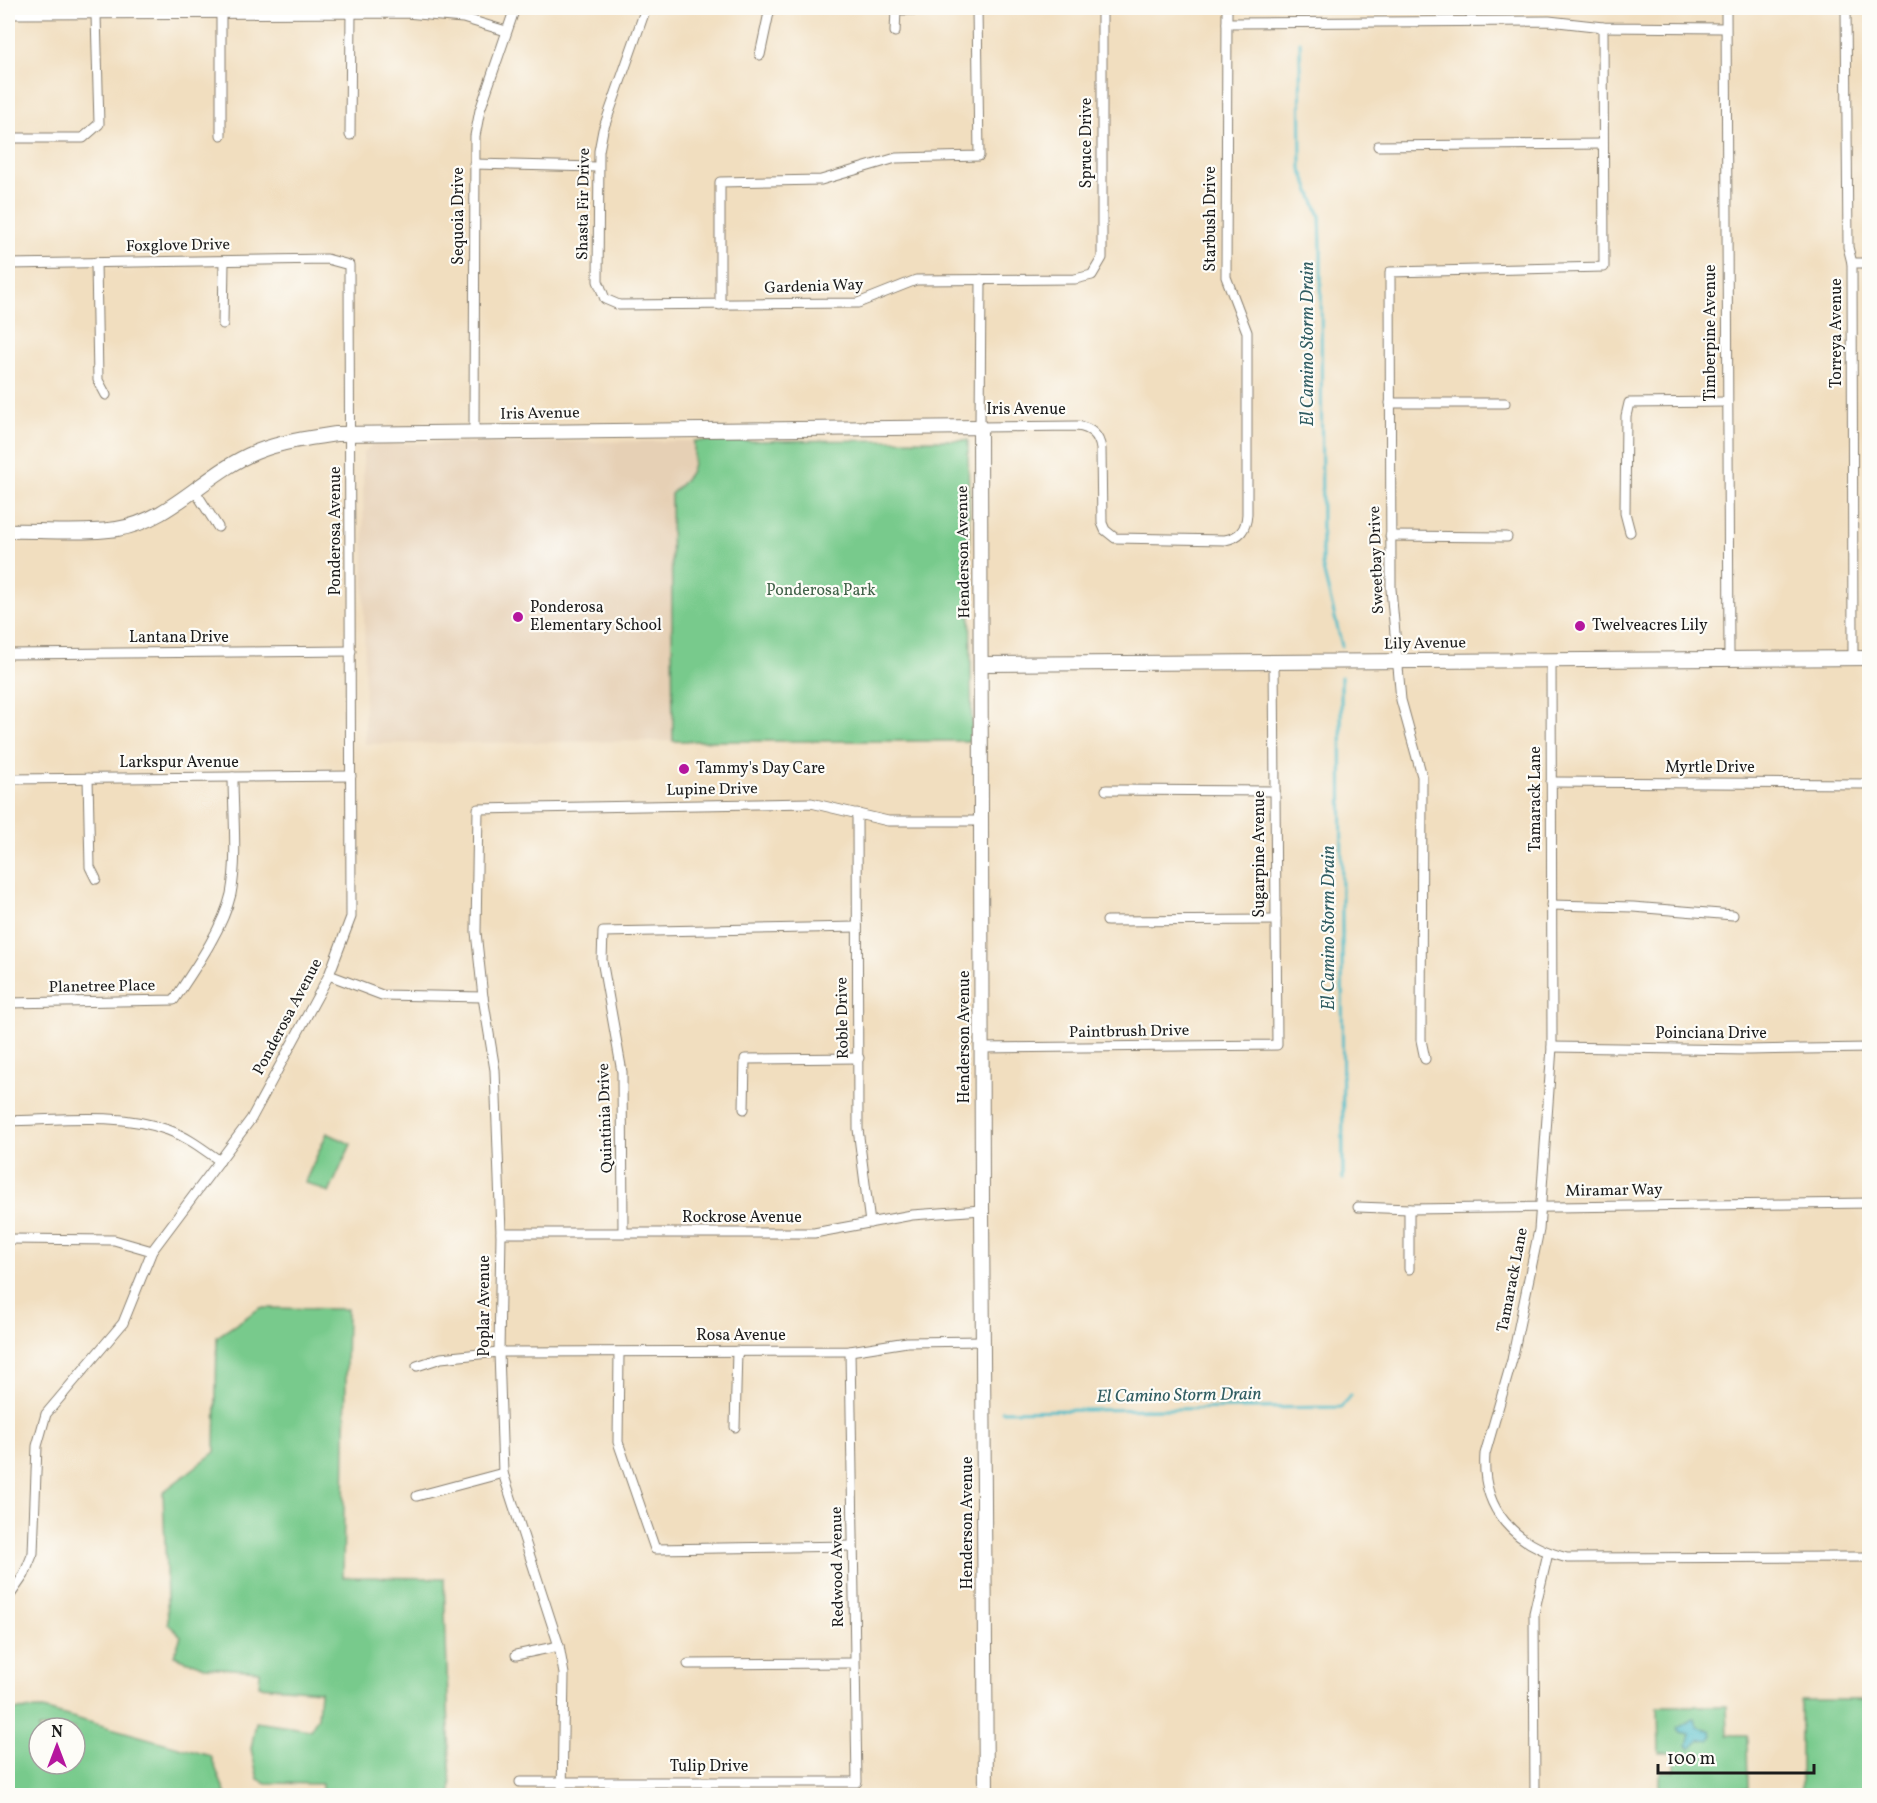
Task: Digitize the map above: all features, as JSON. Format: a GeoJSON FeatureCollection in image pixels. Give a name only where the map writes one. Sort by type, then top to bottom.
{"type":"FeatureCollection","features":[{"type":"Feature","properties":{"kind":"street","name":"Sequoia Drive"},"geometry":{"type":"LineString","coordinates":[[474,431],[475,136],[480,110],[514,8]]}},
{"type":"Feature","properties":{"kind":"street","name":"Shasta Fir Drive"},"geometry":{"type":"LineString","coordinates":[[605,299],[598,280],[597,167],[603,130],[646,8]]}},
{"type":"Feature","properties":{"kind":"street"},"geometry":{"type":"LineString","coordinates":[[760,55],[770,8]]}},
{"type":"Feature","properties":{"kind":"street"},"geometry":{"type":"LineString","coordinates":[[720,305],[720,182],[821,180],[896,158],[980,156],[977,8],[896,10],[895,32]]}},
{"type":"Feature","properties":{"kind":"street","name":"Spruce Drive"},"geometry":{"type":"LineString","coordinates":[[1092,275],[1102,258],[1102,8]]}},
{"type":"Feature","properties":{"kind":"street","name":"Starbush Drive"},"geometry":{"type":"LineString","coordinates":[[1094,433],[1101,449],[1102,523],[1105,530],[1115,538],[1225,540],[1240,534],[1246,524],[1247,514],[1246,332],[1226,277],[1227,8]]}},
{"type":"Feature","properties":{"kind":"street","name":"Timberpine Avenue"},"geometry":{"type":"LineString","coordinates":[[1726,8],[1726,402],[1729,659]]}},
{"type":"Feature","properties":{"kind":"street","name":"Torreya Avenue"},"geometry":{"type":"LineString","coordinates":[[1846,8],[1848,248],[1852,263],[1853,658]]}},
{"type":"Feature","properties":{"kind":"street"},"geometry":{"type":"LineString","coordinates":[[350,135],[351,10]]}},
{"type":"Feature","properties":{"kind":"street"},"geometry":{"type":"LineString","coordinates":[[8,14],[220,14],[351,10],[463,18],[506,31]]}},
{"type":"Feature","properties":{"kind":"street"},"geometry":{"type":"LineString","coordinates":[[220,14],[222,135]]}},
{"type":"Feature","properties":{"kind":"street"},"geometry":{"type":"LineString","coordinates":[[8,138],[83,138],[99,124],[96,15]]}},
{"type":"Feature","properties":{"kind":"street"},"geometry":{"type":"LineString","coordinates":[[1227,23],[1549,21],[1604,27],[1725,28]]}},
{"type":"Feature","properties":{"kind":"street"},"geometry":{"type":"LineString","coordinates":[[1378,146],[1603,144],[1604,27]]}},
{"type":"Feature","properties":{"kind":"street","name":"Sweetbay Drive"},"geometry":{"type":"LineString","coordinates":[[1425,1059],[1421,1040],[1422,776],[1401,700],[1399,661],[1390,589],[1390,272],[1604,267],[1603,144]]}},
{"type":"Feature","properties":{"kind":"street"},"geometry":{"type":"LineString","coordinates":[[474,164],[597,167]]}},
{"type":"Feature","properties":{"kind":"street","name":"Foxglove Drive"},"geometry":{"type":"LineString","coordinates":[[8,264],[327,259],[349,265]]}},
{"type":"Feature","properties":{"kind":"street"},"geometry":{"type":"LineString","coordinates":[[223,324],[224,261]]}},
{"type":"Feature","properties":{"kind":"street"},"geometry":{"type":"LineString","coordinates":[[96,262],[98,380],[106,395]]}},
{"type":"Feature","properties":{"kind":"street"},"geometry":{"type":"LineString","coordinates":[[1852,263],[1869,263]]}},
{"type":"Feature","properties":{"kind":"street","name":"Ponderosa Avenue"},"geometry":{"type":"LineString","coordinates":[[8,1598],[24,1575],[33,1552],[37,1446],[42,1424],[58,1399],[123,1323],[152,1251],[251,1119],[329,975],[351,917],[349,265]]}},
{"type":"Feature","properties":{"kind":"street","name":"Gardenia Way"},"geometry":{"type":"LineString","coordinates":[[605,299],[620,305],[858,303],[916,280],[1083,279],[1092,275]]}},
{"type":"Feature","properties":{"kind":"street","name":"Henderson Avenue"},"geometry":{"type":"LineString","coordinates":[[981,279],[981,1048],[986,1796]]}},
{"type":"Feature","properties":{"kind":"street"},"geometry":{"type":"LineString","coordinates":[[1630,531],[1625,513],[1626,416],[1629,403],[1726,402]]}},
{"type":"Feature","properties":{"kind":"street"},"geometry":{"type":"LineString","coordinates":[[1390,403],[1504,403]]}},
{"type":"Feature","properties":{"kind":"street","name":"Iris Avenue"},"geometry":{"type":"LineString","coordinates":[[8,531],[118,529],[167,511],[195,490],[255,452],[303,439],[349,433],[1077,426],[1094,433]]}},
{"type":"Feature","properties":{"kind":"street"},"geometry":{"type":"LineString","coordinates":[[195,490],[218,527]]}},
{"type":"Feature","properties":{"kind":"street"},"geometry":{"type":"LineString","coordinates":[[1390,536],[1507,537]]}},
{"type":"Feature","properties":{"kind":"street","name":"Lantana Drive"},"geometry":{"type":"LineString","coordinates":[[8,654],[351,651]]}},
{"type":"Feature","properties":{"kind":"street","name":"Lily Avenue"},"geometry":{"type":"LineString","coordinates":[[981,664],[1869,658]]}},
{"type":"Feature","properties":{"kind":"street","name":"Tamarack Lane"},"geometry":{"type":"LineString","coordinates":[[1551,660],[1552,1047],[1539,1230],[1512,1360],[1492,1426],[1484,1469],[1495,1507],[1518,1537],[1548,1553],[1567,1558],[1869,1557]]}},
{"type":"Feature","properties":{"kind":"street","name":"Sugarpine Avenue"},"geometry":{"type":"LineString","coordinates":[[1274,662],[1277,1045]]}},
{"type":"Feature","properties":{"kind":"street","name":"Larkspur Avenue"},"geometry":{"type":"LineString","coordinates":[[8,779],[351,776]]}},
{"type":"Feature","properties":{"kind":"street","name":"Planetree Place"},"geometry":{"type":"LineString","coordinates":[[8,1002],[174,1000],[224,914],[231,892],[234,866],[232,777]]}},
{"type":"Feature","properties":{"kind":"street"},"geometry":{"type":"LineString","coordinates":[[88,778],[90,867],[96,879]]}},
{"type":"Feature","properties":{"kind":"street","name":"Myrtle Drive"},"geometry":{"type":"LineString","coordinates":[[1551,782],[1869,784]]}},
{"type":"Feature","properties":{"kind":"street"},"geometry":{"type":"LineString","coordinates":[[1106,790],[1275,791]]}},
{"type":"Feature","properties":{"kind":"street","name":"Lupine Drive"},"geometry":{"type":"LineString","coordinates":[[478,809],[811,803],[888,821],[981,821]]}},
{"type":"Feature","properties":{"kind":"street","name":"Poplar Avenue"},"geometry":{"type":"LineString","coordinates":[[478,809],[476,932],[483,997],[495,1070],[501,1233],[499,1352],[503,1473],[560,1646],[564,1674],[562,1796]]}},
{"type":"Feature","properties":{"kind":"street","name":"Roble Drive"},"geometry":{"type":"LineString","coordinates":[[857,813],[858,1129],[870,1222]]}},
{"type":"Feature","properties":{"kind":"street"},"geometry":{"type":"LineString","coordinates":[[1551,905],[1633,907],[1733,915]]}},
{"type":"Feature","properties":{"kind":"street"},"geometry":{"type":"LineString","coordinates":[[1107,921],[1276,920]]}},
{"type":"Feature","properties":{"kind":"street","name":"Quintinia Drive"},"geometry":{"type":"LineString","coordinates":[[623,1232],[622,1072],[602,960],[603,932],[857,927]]}},
{"type":"Feature","properties":{"kind":"street"},"geometry":{"type":"LineString","coordinates":[[329,975],[382,995],[483,997]]}},
{"type":"Feature","properties":{"kind":"street","name":"Paintbrush Drive"},"geometry":{"type":"LineString","coordinates":[[981,1048],[1277,1045]]}},
{"type":"Feature","properties":{"kind":"street","name":"Poinciana Drive"},"geometry":{"type":"LineString","coordinates":[[1552,1047],[1748,1050],[1869,1048]]}},
{"type":"Feature","properties":{"kind":"street"},"geometry":{"type":"LineString","coordinates":[[744,1109],[745,1059],[859,1058]]}},
{"type":"Feature","properties":{"kind":"street"},"geometry":{"type":"LineString","coordinates":[[8,1121],[102,1120],[149,1125],[168,1130],[191,1141],[220,1161]]}},
{"type":"Feature","properties":{"kind":"street","name":"Miramar Way"},"geometry":{"type":"LineString","coordinates":[[1358,1207],[1409,1209],[1869,1203]]}},
{"type":"Feature","properties":{"kind":"street"},"geometry":{"type":"LineString","coordinates":[[1409,1209],[1409,1269]]}},
{"type":"Feature","properties":{"kind":"street","name":"Rockrose Avenue"},"geometry":{"type":"LineString","coordinates":[[501,1233],[814,1233],[912,1215],[982,1210]]}},
{"type":"Feature","properties":{"kind":"street"},"geometry":{"type":"LineString","coordinates":[[8,1239],[114,1240],[152,1251]]}},
{"type":"Feature","properties":{"kind":"street","name":"Rosa Avenue"},"geometry":{"type":"LineString","coordinates":[[417,1366],[441,1358],[499,1352],[850,1351],[907,1342],[983,1341]]}},
{"type":"Feature","properties":{"kind":"street"},"geometry":{"type":"LineString","coordinates":[[735,1427],[737,1351]]}},
{"type":"Feature","properties":{"kind":"street","name":"Redwood Avenue"},"geometry":{"type":"LineString","coordinates":[[850,1351],[857,1782]]}},
{"type":"Feature","properties":{"kind":"street"},"geometry":{"type":"LineString","coordinates":[[619,1353],[618,1442],[654,1549],[852,1546]]}},
{"type":"Feature","properties":{"kind":"street"},"geometry":{"type":"LineString","coordinates":[[417,1496],[503,1473]]}},
{"type":"Feature","properties":{"kind":"street"},"geometry":{"type":"LineString","coordinates":[[1535,1796],[1534,1613],[1548,1553]]}},
{"type":"Feature","properties":{"kind":"street"},"geometry":{"type":"LineString","coordinates":[[516,1655],[560,1646]]}},
{"type":"Feature","properties":{"kind":"street"},"geometry":{"type":"LineString","coordinates":[[688,1664],[854,1663]]}},
{"type":"Feature","properties":{"kind":"street","name":"Tulip Drive"},"geometry":{"type":"LineString","coordinates":[[520,1782],[857,1782]]}},
{"type":"Feature","properties":{"kind":"shaded area","name":"Ponderosa Elementary School"},"geometry":{"type":"Polygon","coordinates":[[[694,441],[695,462],[691,475],[671,494],[673,741],[365,744],[363,453],[373,444],[694,441]]]}},
{"type":"Feature","properties":{"kind":"green space","name":"Ponderosa Park"},"geometry":{"type":"Polygon","coordinates":[[[968,440],[972,741],[673,741],[671,494],[691,471],[694,441],[968,440]]]}},
{"type":"Feature","properties":{"kind":"green space"},"geometry":{"type":"Polygon","coordinates":[[[327,1133],[351,1144],[329,1193],[305,1182],[327,1133]]]}},
{"type":"Feature","properties":{"kind":"green space"},"geometry":{"type":"Polygon","coordinates":[[[260,1308],[347,1309],[343,1577],[444,1578],[451,1795],[322,1795],[322,1784],[266,1783],[258,1779],[251,1749],[256,1722],[310,1730],[318,1717],[320,1691],[259,1686],[260,1671],[205,1667],[174,1656],[181,1636],[168,1624],[163,1492],[215,1452],[217,1337],[260,1308]]]}},
{"type":"Feature","properties":{"kind":"green space"},"geometry":{"type":"Polygon","coordinates":[[[1801,1700],[1869,1700],[1869,1795],[1801,1795],[1801,1700]]]}},
{"type":"Feature","properties":{"kind":"green space"},"geometry":{"type":"Polygon","coordinates":[[[1658,1706],[1727,1706],[1728,1735],[1747,1735],[1748,1789],[1729,1789],[1729,1795],[1660,1795],[1660,1771],[1675,1771],[1675,1753],[1659,1753],[1658,1706]]]}},
{"type":"Feature","properties":{"kind":"green space"},"geometry":{"type":"Polygon","coordinates":[[[43,1709],[68,1716],[27,1716],[27,1776],[87,1776],[87,1721],[211,1756],[226,1795],[8,1795],[8,1710],[43,1709]]]}},
{"type":"Feature","properties":{"kind":"water"},"geometry":{"type":"Polygon","coordinates":[[[1694,1718],[1698,1727],[1710,1730],[1712,1735],[1709,1740],[1699,1741],[1690,1749],[1687,1745],[1690,1734],[1680,1732],[1678,1729],[1694,1718]]]}},
{"type":"Feature","properties":{"kind":"waterway","name":"El Camino Storm Drain"},"geometry":{"type":"LineString","coordinates":[[1300,42],[1301,169],[1320,216],[1322,565],[1342,646]]}},
{"type":"Feature","properties":{"kind":"waterway","name":"El Camino Storm Drain"},"geometry":{"type":"LineString","coordinates":[[1341,677],[1343,1179]]}},
{"type":"Feature","properties":{"kind":"waterway","name":"El Camino Storm Drain"},"geometry":{"type":"LineString","coordinates":[[1002,1411],[1341,1407],[1351,1395]]}},
{"type":"Feature","properties":{"kind":"place","name":"Ponderosa Elementary School"},"geometry":{"type":"Point","coordinates":[518,617]}},
{"type":"Feature","properties":{"kind":"place","name":"Twelveacres Lily"},"geometry":{"type":"Point","coordinates":[1580,626]}},
{"type":"Feature","properties":{"kind":"place","name":"Tammy's Day Care"},"geometry":{"type":"Point","coordinates":[684,769]}}]}
